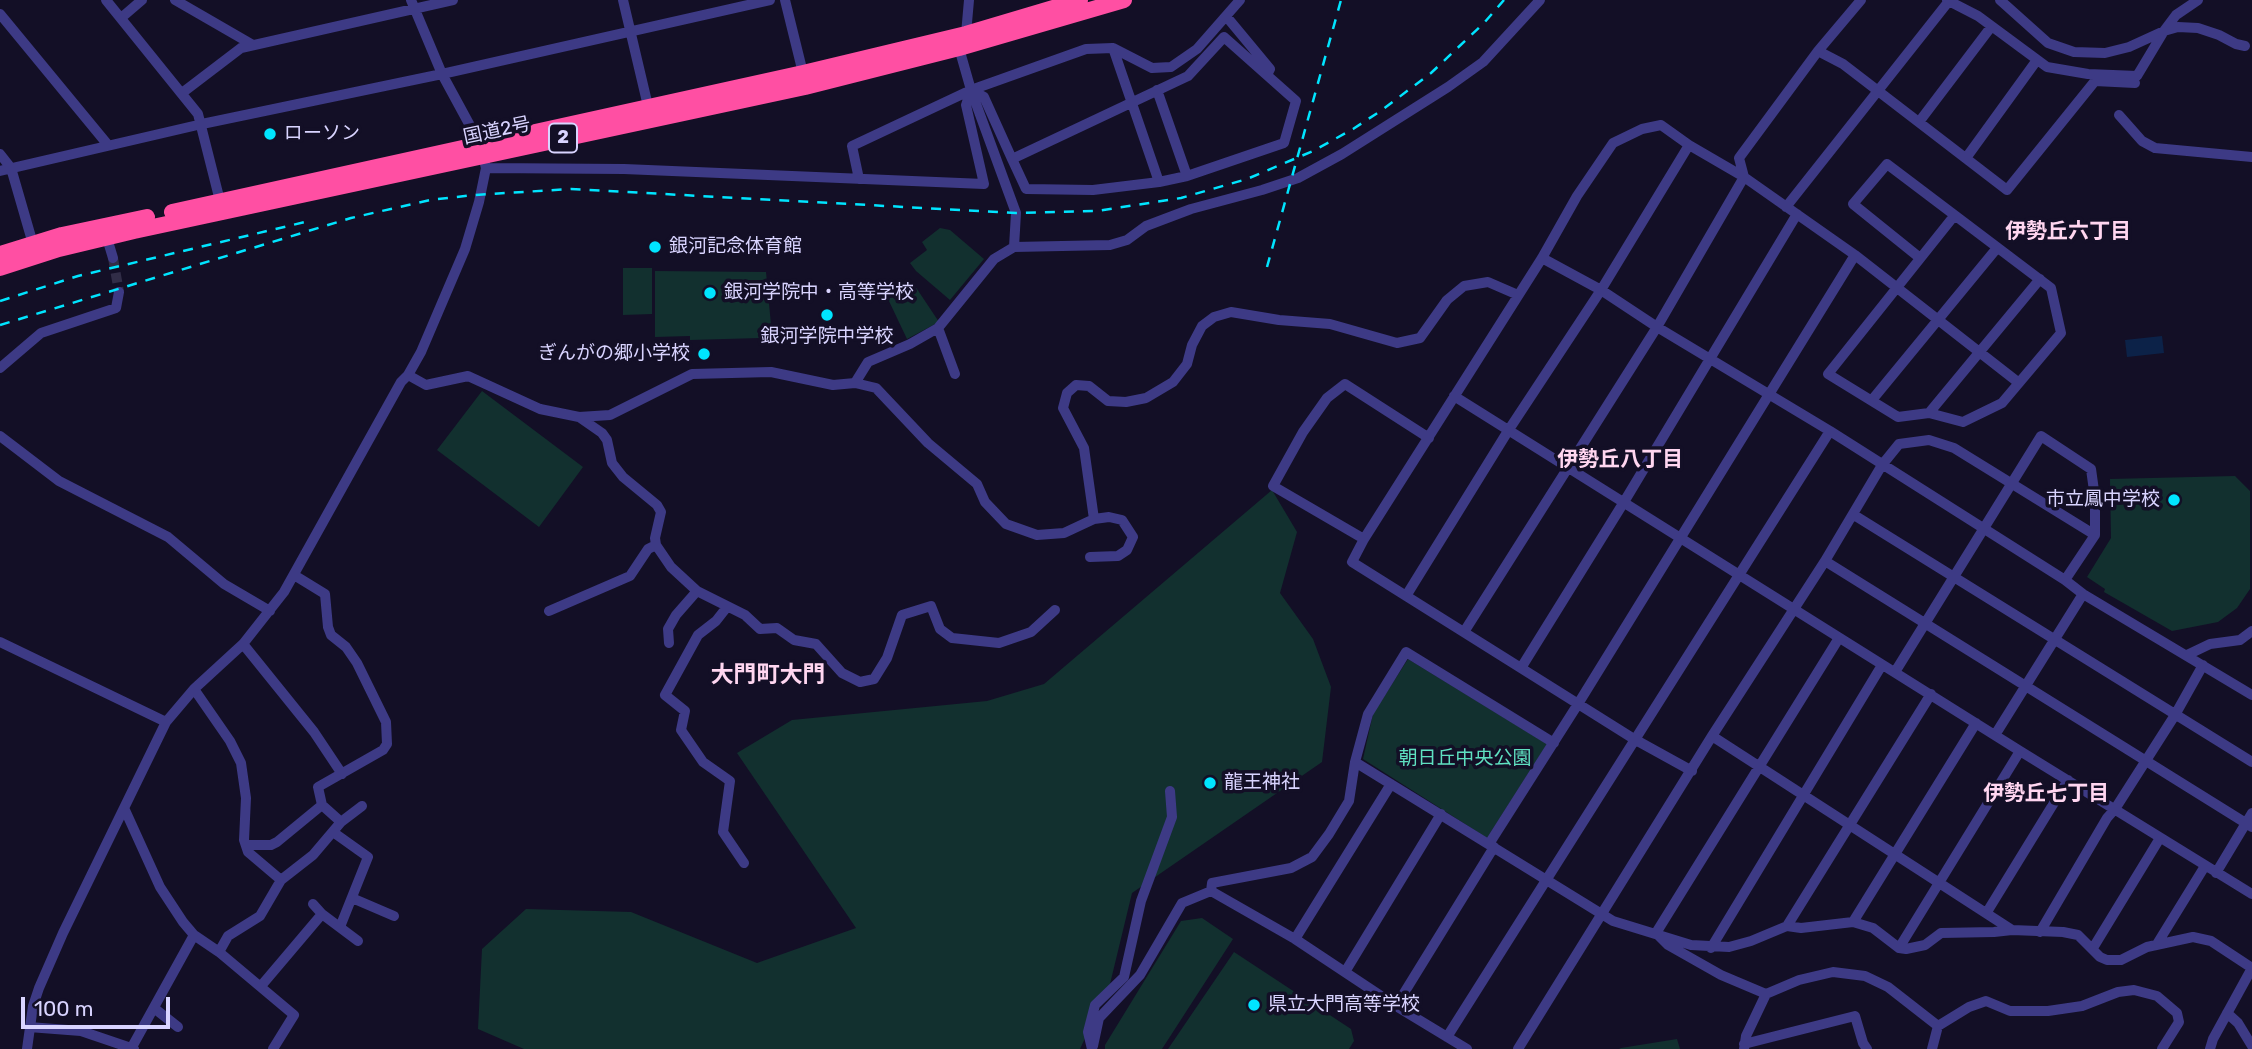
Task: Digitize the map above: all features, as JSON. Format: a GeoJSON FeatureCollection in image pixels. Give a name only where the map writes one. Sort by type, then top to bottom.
{"type":"FeatureCollection","features":[{"type":"Feature","properties":{"kind":"highway","name":"国道2号"},"geometry":{"type":"LineString","coordinates":[[0,254],[220,201],[483,156],[648,106],[962,41],[1080,0]]}},
{"type":"Feature","properties":{"kind":"highway","name":"国道2号"},"geometry":{"type":"LineString","coordinates":[[0,268],[59,249],[107,238],[805,87],[962,41],[1124,0]]}},
{"type":"Feature","properties":{"kind":"street"},"geometry":{"type":"LineString","coordinates":[[106,0],[198,114],[220,201]]}},
{"type":"Feature","properties":{"kind":"street"},"geometry":{"type":"LineString","coordinates":[[121,18],[142,0]]}},
{"type":"Feature","properties":{"kind":"street"},"geometry":{"type":"LineString","coordinates":[[175,0],[253,45]]}},
{"type":"Feature","properties":{"kind":"street"},"geometry":{"type":"LineString","coordinates":[[183,93],[235,51],[412,4],[453,0]]}},
{"type":"Feature","properties":{"kind":"street"},"geometry":{"type":"LineString","coordinates":[[623,0],[648,106]]}},
{"type":"Feature","properties":{"kind":"street"},"geometry":{"type":"LineString","coordinates":[[6,169],[770,0]]}},
{"type":"Feature","properties":{"kind":"street"},"geometry":{"type":"LineString","coordinates":[[785,0],[803,73]]}},
{"type":"Feature","properties":{"kind":"street"},"geometry":{"type":"LineString","coordinates":[[969,0],[962,41],[971,90],[1016,213],[1014,247]]}},
{"type":"Feature","properties":{"kind":"street"},"geometry":{"type":"LineString","coordinates":[[859,179],[852,146],[971,90],[1086,48],[1113,48],[1152,68],[1171,67],[1197,48],[1240,0]]}},
{"type":"Feature","properties":{"kind":"street"},"geometry":{"type":"LineString","coordinates":[[855,383],[868,362],[910,344],[938,328],[994,259],[1014,247],[1110,245],[1127,240],[1146,226],[1191,209],[1298,178],[1354,147],[1483,62],[1540,0]]}},
{"type":"Feature","properties":{"kind":"street"},"geometry":{"type":"LineString","coordinates":[[1464,632],[1657,327],[1744,177],[1739,158],[1818,51],[1861,0]]}},
{"type":"Feature","properties":{"kind":"street"},"geometry":{"type":"LineString","coordinates":[[1786,207],[1948,0],[1978,16],[2047,67],[2088,74],[2137,76],[2176,15],[2198,0]]}},
{"type":"Feature","properties":{"kind":"street"},"geometry":{"type":"LineString","coordinates":[[2000,0],[2048,43],[2074,52],[2105,53],[2129,47],[2178,27],[2198,28],[2245,46]]}},
{"type":"Feature","properties":{"kind":"street"},"geometry":{"type":"LineString","coordinates":[[27,1049],[33,1006],[49,964],[166,722],[194,689],[243,644],[294,575],[401,382],[421,352],[465,249],[479,202],[483,156],[442,74],[412,4]]}},
{"type":"Feature","properties":{"kind":"street"},"geometry":{"type":"LineString","coordinates":[[0,14],[108,145]]}},
{"type":"Feature","properties":{"kind":"street"},"geometry":{"type":"LineString","coordinates":[[1226,16],[1270,69],[1267,75]]}},
{"type":"Feature","properties":{"kind":"street"},"geometry":{"type":"LineString","coordinates":[[1919,122],[1991,27]]}},
{"type":"Feature","properties":{"kind":"street"},"geometry":{"type":"LineString","coordinates":[[971,90],[984,97],[1012,159],[1026,189],[1093,190],[1187,176],[1284,143],[1296,101],[1224,37],[1188,76],[1012,159]]}},
{"type":"Feature","properties":{"kind":"street"},"geometry":{"type":"LineString","coordinates":[[1113,48],[1159,182]]}},
{"type":"Feature","properties":{"kind":"street"},"geometry":{"type":"LineString","coordinates":[[1818,51],[1843,64],[2007,190],[2095,81],[2135,83]]}},
{"type":"Feature","properties":{"kind":"street"},"geometry":{"type":"LineString","coordinates":[[1966,158],[2038,60]]}},
{"type":"Feature","properties":{"kind":"street"},"geometry":{"type":"LineString","coordinates":[[483,156],[624,169],[984,184],[966,105],[971,90]]}},
{"type":"Feature","properties":{"kind":"street"},"geometry":{"type":"LineString","coordinates":[[1157,90],[1187,176]]}},
{"type":"Feature","properties":{"kind":"street"},"geometry":{"type":"LineString","coordinates":[[2119,115],[2142,141],[2155,148],[2252,157]]}},
{"type":"Feature","properties":{"kind":"street"},"geometry":{"type":"LineString","coordinates":[[1692,771],[1634,739],[1352,562],[1364,538],[1542,258],[1577,196],[1613,143],[1661,125],[1744,177],[1855,255],[2019,383]]}},
{"type":"Feature","properties":{"kind":"street"},"geometry":{"type":"LineString","coordinates":[[1406,596],[1508,431],[1601,290],[1689,145]]}},
{"type":"Feature","properties":{"kind":"street"},"geometry":{"type":"LineString","coordinates":[[0,154],[33,244]]}},
{"type":"Feature","properties":{"kind":"street"},"geometry":{"type":"LineString","coordinates":[[1920,258],[1853,204],[1887,164],[2051,288],[2061,333],[2002,403],[1963,422],[1929,413],[1898,417],[1828,374],[1954,216]]}},
{"type":"Feature","properties":{"kind":"street"},"geometry":{"type":"LineString","coordinates":[[1521,668],[1797,214]]}},
{"type":"Feature","properties":{"kind":"street"},"geometry":{"type":"LineString","coordinates":[[107,238],[113,258]]}},
{"type":"Feature","properties":{"kind":"street"},"geometry":{"type":"LineString","coordinates":[[1872,400],[1997,248]]}},
{"type":"Feature","properties":{"kind":"street"},"geometry":{"type":"LineString","coordinates":[[1396,1006],[1554,743],[1855,255]]}},
{"type":"Feature","properties":{"kind":"street"},"geometry":{"type":"LineString","coordinates":[[1542,258],[1601,290],[1657,327],[1770,394],[2065,580],[2083,594],[2252,695]]}},
{"type":"Feature","properties":{"kind":"street"},"geometry":{"type":"LineString","coordinates":[[1929,413],[2040,279]]}},
{"type":"Feature","properties":{"kind":"street"},"geometry":{"type":"LineString","coordinates":[[1094,519],[1084,448],[1063,408],[1066,393],[1076,385],[1089,386],[1108,401],[1126,402],[1146,398],[1173,382],[1187,364],[1192,345],[1202,326],[1214,317],[1231,312],[1279,320],[1330,324],[1397,343],[1420,338],[1447,300],[1464,286],[1488,282],[1518,295]]}},
{"type":"Feature","properties":{"kind":"street"},"geometry":{"type":"LineString","coordinates":[[0,368],[41,333],[116,308],[119,292]]}},
{"type":"Feature","properties":{"kind":"street"},"geometry":{"type":"LineString","coordinates":[[938,328],[955,374]]}},
{"type":"Feature","properties":{"kind":"street"},"geometry":{"type":"LineString","coordinates":[[408,375],[426,385],[468,376],[540,409],[579,417],[610,415],[692,374],[771,372],[833,385],[855,383],[876,388],[928,443],[978,484],[985,502],[1006,524],[1037,535],[1064,533],[1094,519],[1110,517],[1122,520],[1133,537],[1127,550],[1118,556],[1090,557]]}},
{"type":"Feature","properties":{"kind":"street"},"geometry":{"type":"LineString","coordinates":[[1364,538],[1273,486],[1303,432],[1326,398],[1345,384],[1429,438]]}},
{"type":"Feature","properties":{"kind":"street"},"geometry":{"type":"LineString","coordinates":[[1454,396],[2252,894]]}},
{"type":"Feature","properties":{"kind":"street"},"geometry":{"type":"LineString","coordinates":[[579,417],[602,433],[607,440],[612,463],[623,477],[657,505],[661,512],[656,545],[671,567],[697,590],[745,615],[760,629],[777,628],[794,640],[817,644],[842,674],[860,682],[874,679],[887,658],[902,615],[931,606],[940,629],[952,638],[999,643],[1031,632],[1055,610]]}},
{"type":"Feature","properties":{"kind":"street"},"geometry":{"type":"LineString","coordinates":[[1447,1037],[1829,431]]}},
{"type":"Feature","properties":{"kind":"street"},"geometry":{"type":"LineString","coordinates":[[0,436],[59,481],[168,537],[224,584],[270,611]]}},
{"type":"Feature","properties":{"kind":"street"},"geometry":{"type":"LineString","coordinates":[[1895,672],[2041,436],[2091,469],[2095,498],[2095,535],[2065,580]]}},
{"type":"Feature","properties":{"kind":"street"},"geometry":{"type":"LineString","coordinates":[[1518,1049],[1712,736],[1854,515],[1882,465],[1899,444],[1929,440],[1954,448],[2095,535]]}},
{"type":"Feature","properties":{"kind":"street"},"geometry":{"type":"LineString","coordinates":[[1854,515],[2252,762]]}},
{"type":"Feature","properties":{"kind":"street"},"geometry":{"type":"LineString","coordinates":[[549,611],[630,576],[648,549],[656,545]]}},
{"type":"Feature","properties":{"kind":"street"},"geometry":{"type":"LineString","coordinates":[[1825,561],[2146,761],[2250,821],[2216,873]]}},
{"type":"Feature","properties":{"kind":"street"},"geometry":{"type":"LineString","coordinates":[[294,575],[325,594],[331,635],[346,647],[357,663],[386,722],[387,744],[383,750],[318,787],[322,805],[341,822]]}},
{"type":"Feature","properties":{"kind":"street"},"geometry":{"type":"LineString","coordinates":[[669,643],[668,629],[697,590]]}},
{"type":"Feature","properties":{"kind":"street"},"geometry":{"type":"LineString","coordinates":[[1995,735],[2083,594]]}},
{"type":"Feature","properties":{"kind":"street"},"geometry":{"type":"LineString","coordinates":[[727,607],[716,621],[698,635],[665,695],[685,711],[681,730],[703,762],[730,781],[723,832],[744,863]]}},
{"type":"Feature","properties":{"kind":"street"},"geometry":{"type":"LineString","coordinates":[[2186,655],[2210,644],[2240,640],[2252,631]]}},
{"type":"Feature","properties":{"kind":"street"},"geometry":{"type":"LineString","coordinates":[[1656,933],[1839,638]]}},
{"type":"Feature","properties":{"kind":"street"},"geometry":{"type":"LineString","coordinates":[[0,642],[166,722]]}},
{"type":"Feature","properties":{"kind":"street"},"geometry":{"type":"LineString","coordinates":[[243,644],[314,732],[342,774]]}},
{"type":"Feature","properties":{"kind":"street"},"geometry":{"type":"LineString","coordinates":[[1211,891],[1212,883],[1292,868],[1312,857],[1349,801],[1368,714],[1406,652],[1554,743]]}},
{"type":"Feature","properties":{"kind":"street"},"geometry":{"type":"LineString","coordinates":[[1711,948],[1882,665]]}},
{"type":"Feature","properties":{"kind":"street"},"geometry":{"type":"LineString","coordinates":[[2040,932],[2107,818],[2115,810],[2175,715],[2203,665]]}},
{"type":"Feature","properties":{"kind":"street"},"geometry":{"type":"LineString","coordinates":[[194,689],[230,741],[241,763],[247,798],[248,852],[281,880]]}},
{"type":"Feature","properties":{"kind":"street"},"geometry":{"type":"LineString","coordinates":[[1787,926],[1931,694]]}},
{"type":"Feature","properties":{"kind":"street"},"geometry":{"type":"LineString","coordinates":[[1853,922],[1976,723]]}},
{"type":"Feature","properties":{"kind":"street"},"geometry":{"type":"LineString","coordinates":[[1712,736],[2012,930]]}},
{"type":"Feature","properties":{"kind":"street"},"geometry":{"type":"LineString","coordinates":[[1899,948],[2020,751]]}},
{"type":"Feature","properties":{"kind":"street"},"geometry":{"type":"LineString","coordinates":[[1356,762],[1547,878],[1602,915],[1613,921],[1690,945],[1729,947],[1787,926],[1801,928],[1853,922],[1873,928],[1899,948],[1906,949],[1925,945],[1941,933],[2012,930],[2078,935],[2100,957],[2107,960],[2121,960],[2157,944],[2193,937],[2211,941],[2252,968],[2210,1049]]}},
{"type":"Feature","properties":{"kind":"street"},"geometry":{"type":"LineString","coordinates":[[1987,912],[2068,780]]}},
{"type":"Feature","properties":{"kind":"street"},"geometry":{"type":"LineString","coordinates":[[1295,939],[1391,784]]}},
{"type":"Feature","properties":{"kind":"street"},"geometry":{"type":"LineString","coordinates":[[1092,1049],[1088,1032],[1095,1005],[1124,977],[1141,901],[1172,817],[1170,791]]}},
{"type":"Feature","properties":{"kind":"street"},"geometry":{"type":"LineString","coordinates":[[246,845],[271,845],[322,805]]}},
{"type":"Feature","properties":{"kind":"street"},"geometry":{"type":"LineString","coordinates":[[219,952],[228,936],[260,916],[281,880],[313,855],[341,822],[362,806]]}},
{"type":"Feature","properties":{"kind":"street"},"geometry":{"type":"LineString","coordinates":[[125,810],[160,887],[194,936],[219,952],[294,1015],[273,1049]]}},
{"type":"Feature","properties":{"kind":"street"},"geometry":{"type":"LineString","coordinates":[[1345,972],[1441,814]]}},
{"type":"Feature","properties":{"kind":"street"},"geometry":{"type":"LineString","coordinates":[[333,832],[368,857],[340,928]]}},
{"type":"Feature","properties":{"kind":"street"},"geometry":{"type":"LineString","coordinates":[[2093,948],[2160,838]]}},
{"type":"Feature","properties":{"kind":"street"},"geometry":{"type":"LineString","coordinates":[[2157,944],[2205,866]]}},
{"type":"Feature","properties":{"kind":"street"},"geometry":{"type":"LineString","coordinates":[[1211,891],[1295,939],[1467,1049]]}},
{"type":"Feature","properties":{"kind":"street"},"geometry":{"type":"LineString","coordinates":[[1092,1049],[1099,1018],[1140,975],[1182,903],[1211,891]]}},
{"type":"Feature","properties":{"kind":"street"},"geometry":{"type":"LineString","coordinates":[[352,898],[394,916]]}},
{"type":"Feature","properties":{"kind":"street"},"geometry":{"type":"LineString","coordinates":[[313,904],[358,941]]}},
{"type":"Feature","properties":{"kind":"street"},"geometry":{"type":"LineString","coordinates":[[261,986],[322,914]]}},
{"type":"Feature","properties":{"kind":"street"},"geometry":{"type":"LineString","coordinates":[[1656,933],[1668,945],[1721,975],[1766,994]]}},
{"type":"Feature","properties":{"kind":"street"},"geometry":{"type":"LineString","coordinates":[[29,1027],[81,1031],[133,1048],[194,936]]}},
{"type":"Feature","properties":{"kind":"street"},"geometry":{"type":"LineString","coordinates":[[1744,1047],[1766,994],[1799,980],[1833,972],[1865,976],[1888,987],[1938,1026]]}},
{"type":"Feature","properties":{"kind":"street"},"geometry":{"type":"LineString","coordinates":[[1931,1049],[1938,1026],[1969,1007],[1986,1001],[2010,1011],[2048,1011],[2082,1006],[2118,992],[2134,990],[2157,996],[2176,1013],[2179,1023],[2162,1049]]}},
{"type":"Feature","properties":{"kind":"street"},"geometry":{"type":"LineString","coordinates":[[154,1008],[178,1027]]}},
{"type":"Feature","properties":{"kind":"street"},"geometry":{"type":"LineString","coordinates":[[2227,1013],[2238,1023],[2252,1046]]}},
{"type":"Feature","properties":{"kind":"street"},"geometry":{"type":"LineString","coordinates":[[1744,1047],[1855,1016],[1867,1049]]}},
{"type":"Feature","properties":{"kind":"green space"},"geometry":{"type":"Polygon","coordinates":[[[940,228],[950,230],[984,259],[950,300],[910,263],[927,250],[922,242],[940,228]]]}},
{"type":"Feature","properties":{"kind":"green space"},"geometry":{"type":"Polygon","coordinates":[[[623,268],[652,268],[652,314],[623,315],[623,268]]]}},
{"type":"Feature","properties":{"kind":"green space"},"geometry":{"type":"Polygon","coordinates":[[[655,271],[766,272],[772,335],[760,338],[690,340],[690,336],[655,337],[655,271]]]}},
{"type":"Feature","properties":{"kind":"green space"},"geometry":{"type":"Polygon","coordinates":[[[915,286],[939,322],[907,339],[888,299],[915,286]]]}},
{"type":"Feature","properties":{"kind":"green space"},"geometry":{"type":"Polygon","coordinates":[[[482,391],[583,467],[539,527],[437,450],[482,391]]]}},
{"type":"Feature","properties":{"kind":"green space"},"geometry":{"type":"Polygon","coordinates":[[[2235,476],[2250,491],[2250,589],[2237,608],[2218,622],[2172,631],[2104,592],[2105,589],[2087,577],[2111,538],[2110,479],[2235,476]]]}},
{"type":"Feature","properties":{"kind":"green space"},"geometry":{"type":"Polygon","coordinates":[[[1272,490],[1297,532],[1280,593],[1313,639],[1331,687],[1322,762],[1132,893],[1110,984],[1080,1049],[524,1049],[478,1029],[482,949],[526,909],[631,912],[757,963],[856,928],[737,753],[792,720],[987,701],[1044,684],[1272,490]]]}},
{"type":"Feature","properties":{"kind":"green space","name":"朝日丘中央公園"},"geometry":{"type":"Polygon","coordinates":[[[1408,659],[1547,744],[1487,838],[1363,759],[1373,714],[1408,659]]]}},
{"type":"Feature","properties":{"kind":"green space"},"geometry":{"type":"Polygon","coordinates":[[[1202,918],[1233,939],[1162,1049],[1105,1049],[1181,921],[1202,918]]]}},
{"type":"Feature","properties":{"kind":"green space"},"geometry":{"type":"Polygon","coordinates":[[[1234,952],[1351,1029],[1354,1041],[1349,1049],[1168,1049],[1234,952]]]}},
{"type":"Feature","properties":{"kind":"green space"},"geometry":{"type":"Polygon","coordinates":[[[1677,1039],[1680,1049],[1619,1049],[1621,1048],[1677,1039]]]}},
{"type":"Feature","properties":{"kind":"water"},"geometry":{"type":"Polygon","coordinates":[[[2162,336],[2164,353],[2127,357],[2125,340],[2162,336]]]}},
{"type":"Feature","properties":{"kind":"tunnel"},"geometry":{"type":"LineString","coordinates":[[113,258],[119,292]]}},
{"type":"Feature","properties":{"kind":"railway"},"geometry":{"type":"LineString","coordinates":[[1267,267],[1341,0]]}},
{"type":"Feature","properties":{"kind":"railway"},"geometry":{"type":"LineString","coordinates":[[0,325],[351,218],[430,200],[474,195],[571,189],[1016,213],[1097,211],[1181,198],[1247,179],[1313,151],[1353,129],[1431,73],[1484,23],[1504,0]]}},
{"type":"Feature","properties":{"kind":"railway"},"geometry":{"type":"LineString","coordinates":[[0,301],[78,276],[305,222]]}},
{"type":"Feature","properties":{"kind":"place","name":"ローソン"},"geometry":{"type":"Point","coordinates":[270,134]}},
{"type":"Feature","properties":{"kind":"place","name":"銀河記念体育館"},"geometry":{"type":"Point","coordinates":[655,247]}},
{"type":"Feature","properties":{"kind":"place","name":"銀河学院中・高等学校"},"geometry":{"type":"Point","coordinates":[710,293]}},
{"type":"Feature","properties":{"kind":"place","name":"銀河学院中学校"},"geometry":{"type":"Point","coordinates":[827,315]}},
{"type":"Feature","properties":{"kind":"place","name":"ぎんがの郷小学校"},"geometry":{"type":"Point","coordinates":[704,354]}},
{"type":"Feature","properties":{"kind":"place","name":"市立鳳中学校"},"geometry":{"type":"Point","coordinates":[2174,500]}},
{"type":"Feature","properties":{"kind":"place","name":"龍王神社"},"geometry":{"type":"Point","coordinates":[1210,783]}},
{"type":"Feature","properties":{"kind":"place","name":"県立大門高等学校"},"geometry":{"type":"Point","coordinates":[1254,1005]}},
{"type":"Feature","properties":{"kind":"district","name":"伊勢丘六丁目"},"geometry":{"type":"Point","coordinates":[2068,232]}},
{"type":"Feature","properties":{"kind":"district","name":"伊勢丘八丁目"},"geometry":{"type":"Point","coordinates":[1620,460]}},
{"type":"Feature","properties":{"kind":"district","name":"大門町大門"},"geometry":{"type":"Point","coordinates":[768,675]}},
{"type":"Feature","properties":{"kind":"district","name":"伊勢丘七丁目"},"geometry":{"type":"Point","coordinates":[2046,794]}}]}
